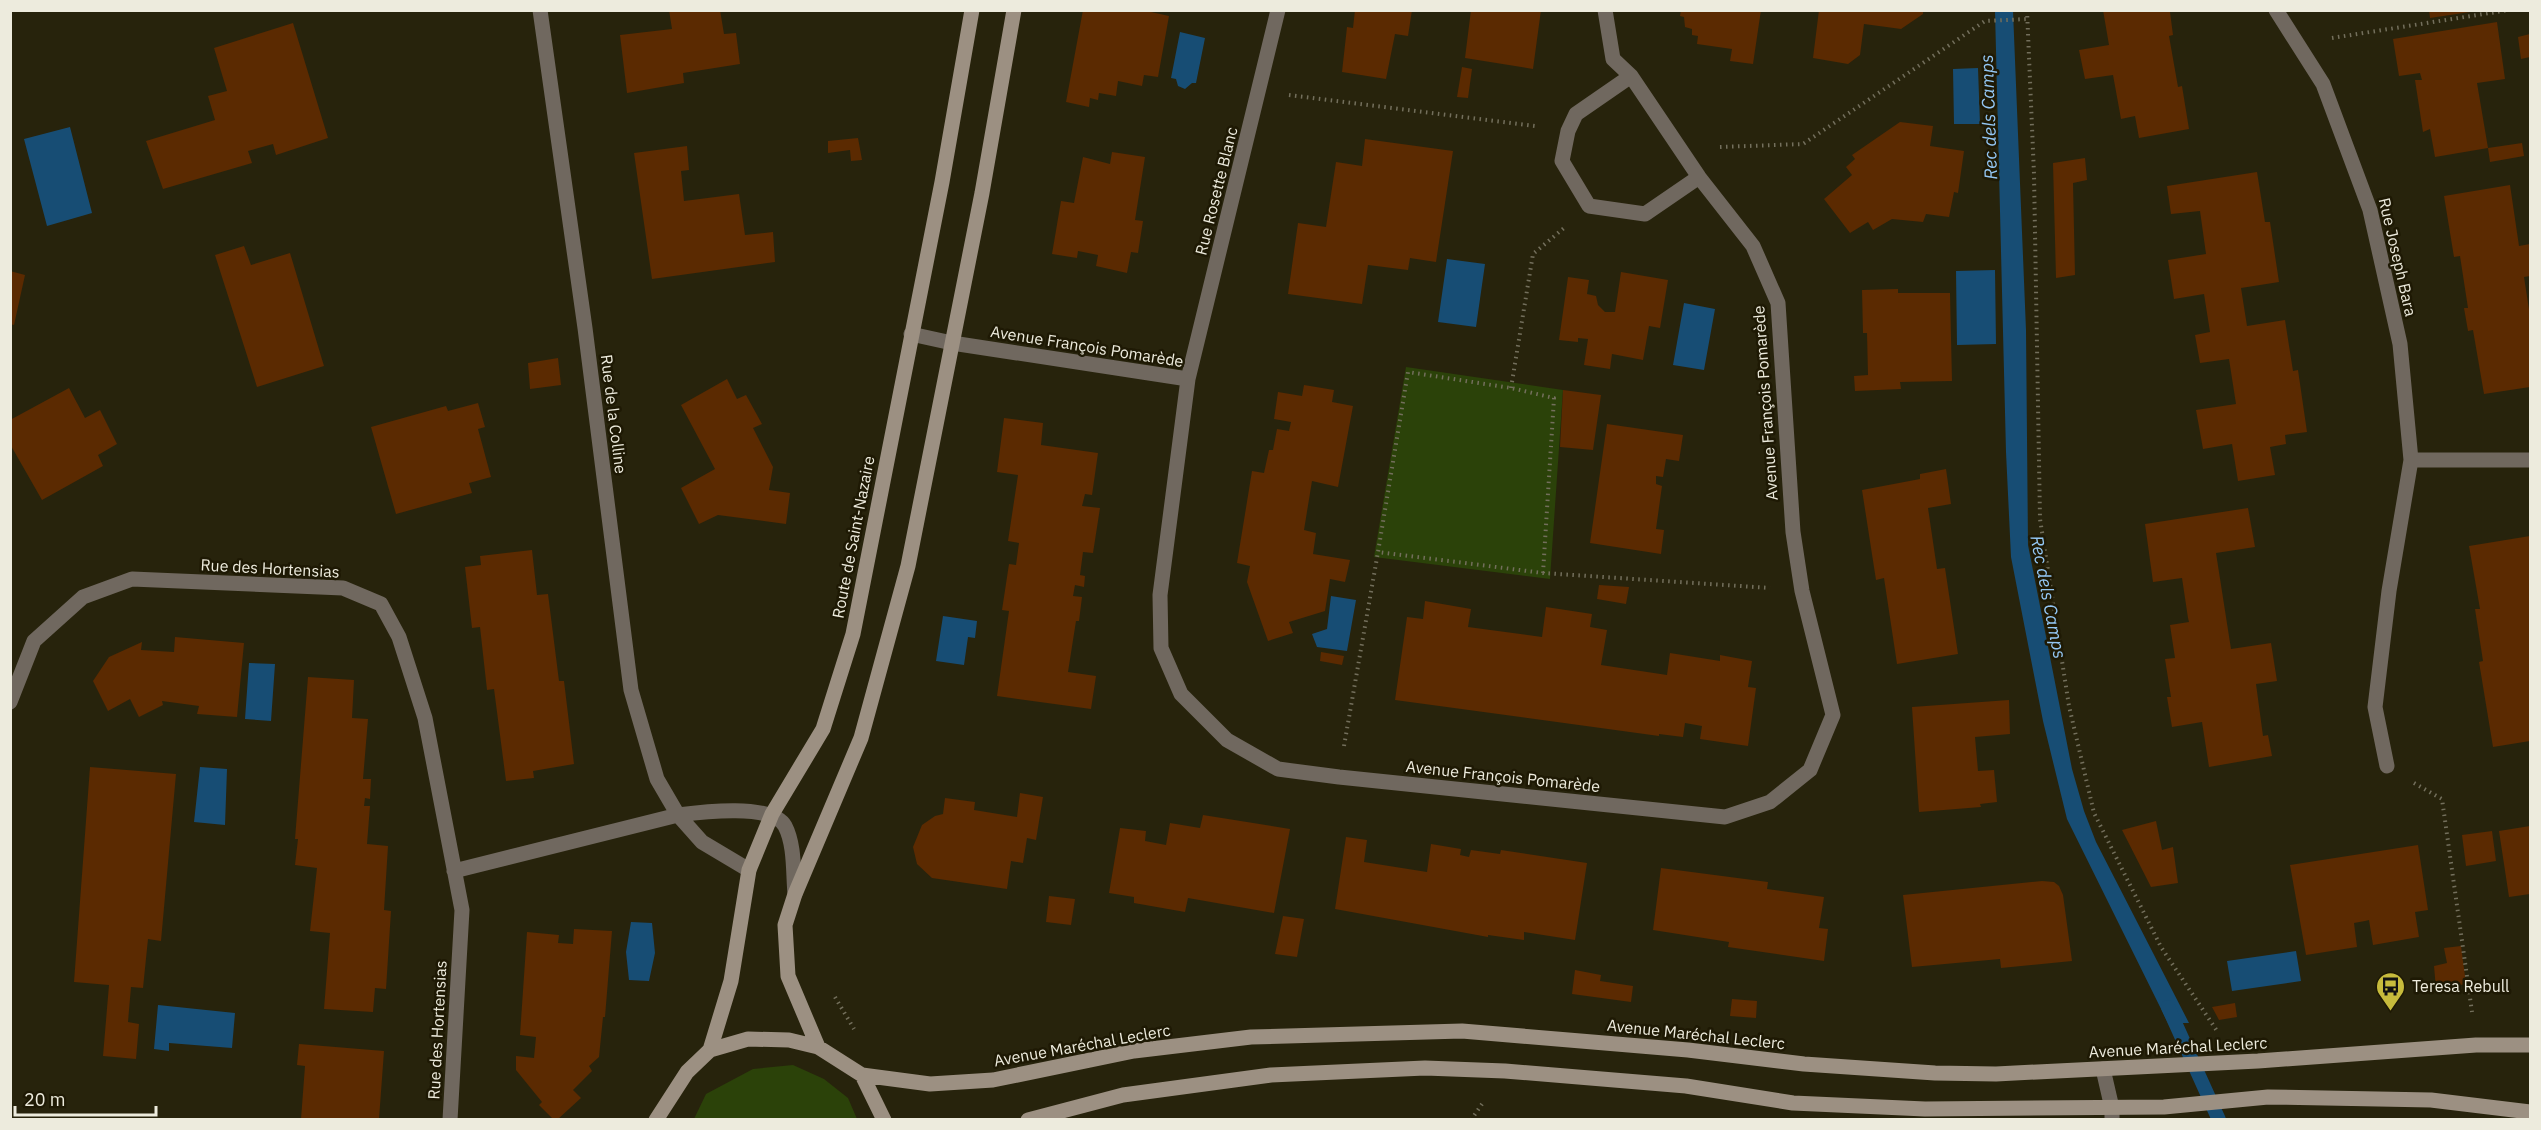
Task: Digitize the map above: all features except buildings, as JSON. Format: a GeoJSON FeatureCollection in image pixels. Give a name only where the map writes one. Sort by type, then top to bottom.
{"type":"FeatureCollection","features":[{"type":"Feature","properties":{"kind":"main road","name":"Route de Saint-Nazaire"},"geometry":{"type":"LineString","coordinates":[[710,1050],[731,981],[749,870],[772,814],[823,729],[853,634],[942,182],[972,10]]}},
{"type":"Feature","properties":{"kind":"main road"},"geometry":{"type":"LineString","coordinates":[[818,1047],[788,976],[785,925],[795,894],[861,738],[908,566],[982,193],[1014,10]]}},
{"type":"Feature","properties":{"kind":"main road","name":"Avenue Maréchal Leclerc"},"geometry":{"type":"LineString","coordinates":[[862,1075],[930,1084],[993,1080],[1134,1051],[1251,1037],[1462,1032],[1935,1073],[1996,1074],[2258,1061],[2476,1045],[2530,1045]]}},
{"type":"Feature","properties":{"kind":"main road"},"geometry":{"type":"LineString","coordinates":[[656,1119],[687,1072],[710,1050],[748,1039],[789,1040],[818,1047],[862,1075],[884,1119]]}},
{"type":"Feature","properties":{"kind":"main road"},"geometry":{"type":"LineString","coordinates":[[1028,1119],[1123,1095],[1271,1075],[1425,1068],[1505,1071],[1686,1086],[1793,1103],[1925,1110],[2112,1114],[2268,1097],[2431,1100],[2530,1112]]}},
{"type":"Feature","properties":{"kind":"street","name":"Rue de la Colline"},"geometry":{"type":"LineString","coordinates":[[540,10],[632,690],[657,779],[678,815],[702,842],[749,870]]}},
{"type":"Feature","properties":{"kind":"street","name":"Rue Rosette Blanc"},"geometry":{"type":"LineString","coordinates":[[1188,379],[1278,10]]}},
{"type":"Feature","properties":{"kind":"street","name":"Avenue François Pomarède"},"geometry":{"type":"LineString","coordinates":[[911,334],[952,344],[1188,379],[1160,595],[1161,648],[1181,694],[1227,740],[1278,769],[1725,817],[1770,802],[1810,770],[1833,715],[1802,591],[1793,532],[1778,303],[1753,246],[1699,177],[1631,76],[1613,59],[1605,10]]}},
{"type":"Feature","properties":{"kind":"street","name":"Rue Joseph Bara"},"geometry":{"type":"LineString","coordinates":[[2276,10],[2323,84],[2370,210],[2400,344],[2410,460],[2388,591],[2375,707],[2387,766]]}},
{"type":"Feature","properties":{"kind":"street"},"geometry":{"type":"LineString","coordinates":[[1631,76],[1576,114],[1568,130],[1562,161],[1589,206],[1645,214],[1699,177]]}},
{"type":"Feature","properties":{"kind":"street"},"geometry":{"type":"LineString","coordinates":[[2410,460],[2530,460]]}},
{"type":"Feature","properties":{"kind":"street","name":"Rue des Hortensias"},"geometry":{"type":"LineString","coordinates":[[10,702],[34,641],[83,597],[132,579],[343,588],[381,604],[399,637],[425,718],[462,910],[450,1119]]}},
{"type":"Feature","properties":{"kind":"street"},"geometry":{"type":"LineString","coordinates":[[454,870],[678,815],[714,811],[772,814],[784,824],[791,842],[795,894]]}},
{"type":"Feature","properties":{"kind":"street"},"geometry":{"type":"LineString","coordinates":[[2103,1069],[2112,1114]]}},
{"type":"Feature","properties":{"kind":"path"},"geometry":{"type":"LineString","coordinates":[[2027,10],[2034,174],[2040,519],[2069,706],[2094,813],[2161,947],[2196,997]]}},
{"type":"Feature","properties":{"kind":"path"},"geometry":{"type":"LineString","coordinates":[[2298,44],[2509,10]]}},
{"type":"Feature","properties":{"kind":"path"},"geometry":{"type":"LineString","coordinates":[[1680,149],[1803,144],[1985,21],[2027,19]]}},
{"type":"Feature","properties":{"kind":"path"},"geometry":{"type":"LineString","coordinates":[[1259,92],[1568,130]]}},
{"type":"Feature","properties":{"kind":"path"},"geometry":{"type":"LineString","coordinates":[[1511,388],[1533,254],[1589,206]]}},
{"type":"Feature","properties":{"kind":"path"},"geometry":{"type":"LineString","coordinates":[[1339,777],[1408,372],[1511,388],[1554,398],[1543,573]]}},
{"type":"Feature","properties":{"kind":"path"},"geometry":{"type":"LineString","coordinates":[[1378,552],[1543,573],[1802,591]]}},
{"type":"Feature","properties":{"kind":"path"},"geometry":{"type":"LineString","coordinates":[[2387,766],[2442,800],[2476,1045]]}},
{"type":"Feature","properties":{"kind":"path"},"geometry":{"type":"LineString","coordinates":[[832,992],[859,1038],[862,1075]]}},
{"type":"Feature","properties":{"kind":"green space"},"geometry":{"type":"Polygon","coordinates":[[[1406,367],[1563,390],[1550,579],[1374,557],[1406,367]]]}},
{"type":"Feature","properties":{"kind":"green space"},"geometry":{"type":"Polygon","coordinates":[[[793,1065],[824,1079],[848,1098],[857,1119],[694,1119],[706,1094],[753,1069],[793,1065]]]}},
{"type":"Feature","properties":{"kind":"water"},"geometry":{"type":"Polygon","coordinates":[[[1995,11],[2013,11],[2026,330],[2028,545],[2072,769],[2084,811],[2096,842],[2189,1023],[2168,1023],[2067,819],[2043,721],[2011,557],[2006,452],[1995,11]]]}},
{"type":"Feature","properties":{"kind":"water"},"geometry":{"type":"Polygon","coordinates":[[[1180,32],[1205,38],[1196,83],[1192,83],[1185,89],[1178,86],[1176,79],[1171,78],[1180,32]]]}},
{"type":"Feature","properties":{"kind":"water"},"geometry":{"type":"Polygon","coordinates":[[[1978,68],[1980,124],[1954,124],[1953,69],[1978,68]]]}},
{"type":"Feature","properties":{"kind":"water"},"geometry":{"type":"Polygon","coordinates":[[[70,127],[92,213],[47,226],[24,139],[70,127]]]}},
{"type":"Feature","properties":{"kind":"water"},"geometry":{"type":"Polygon","coordinates":[[[1447,259],[1485,264],[1476,327],[1438,322],[1447,259]]]}},
{"type":"Feature","properties":{"kind":"water"},"geometry":{"type":"Polygon","coordinates":[[[1995,270],[1996,344],[1957,345],[1956,271],[1995,270]]]}},
{"type":"Feature","properties":{"kind":"water"},"geometry":{"type":"Polygon","coordinates":[[[1684,303],[1715,309],[1704,370],[1673,365],[1684,303]]]}},
{"type":"Feature","properties":{"kind":"water"},"geometry":{"type":"Polygon","coordinates":[[[1331,596],[1356,600],[1347,651],[1317,647],[1312,634],[1327,629],[1331,596]]]}},
{"type":"Feature","properties":{"kind":"water"},"geometry":{"type":"Polygon","coordinates":[[[943,616],[977,621],[975,638],[968,637],[964,665],[936,661],[943,616]]]}},
{"type":"Feature","properties":{"kind":"water"},"geometry":{"type":"Polygon","coordinates":[[[249,663],[275,664],[271,721],[245,719],[249,663]]]}},
{"type":"Feature","properties":{"kind":"water"},"geometry":{"type":"Polygon","coordinates":[[[200,767],[227,769],[225,825],[194,822],[200,767]]]}},
{"type":"Feature","properties":{"kind":"water"},"geometry":{"type":"Polygon","coordinates":[[[631,922],[652,923],[655,953],[649,981],[629,980],[626,952],[631,922]]]}},
{"type":"Feature","properties":{"kind":"water"},"geometry":{"type":"Polygon","coordinates":[[[2296,951],[2301,981],[2232,991],[2227,961],[2296,951]]]}},
{"type":"Feature","properties":{"kind":"water"},"geometry":{"type":"Polygon","coordinates":[[[158,1005],[235,1013],[232,1048],[169,1043],[169,1051],[154,1049],[158,1005]]]}},
{"type":"Feature","properties":{"kind":"waterway","name":"Rec dels Camps"},"geometry":{"type":"LineString","coordinates":[[2168,1007],[2219,1120]]}},
{"type":"Feature","properties":{"kind":"place","name":"Teresa Rebull"},"geometry":{"type":"Point","coordinates":[2391,1012]}}]}
